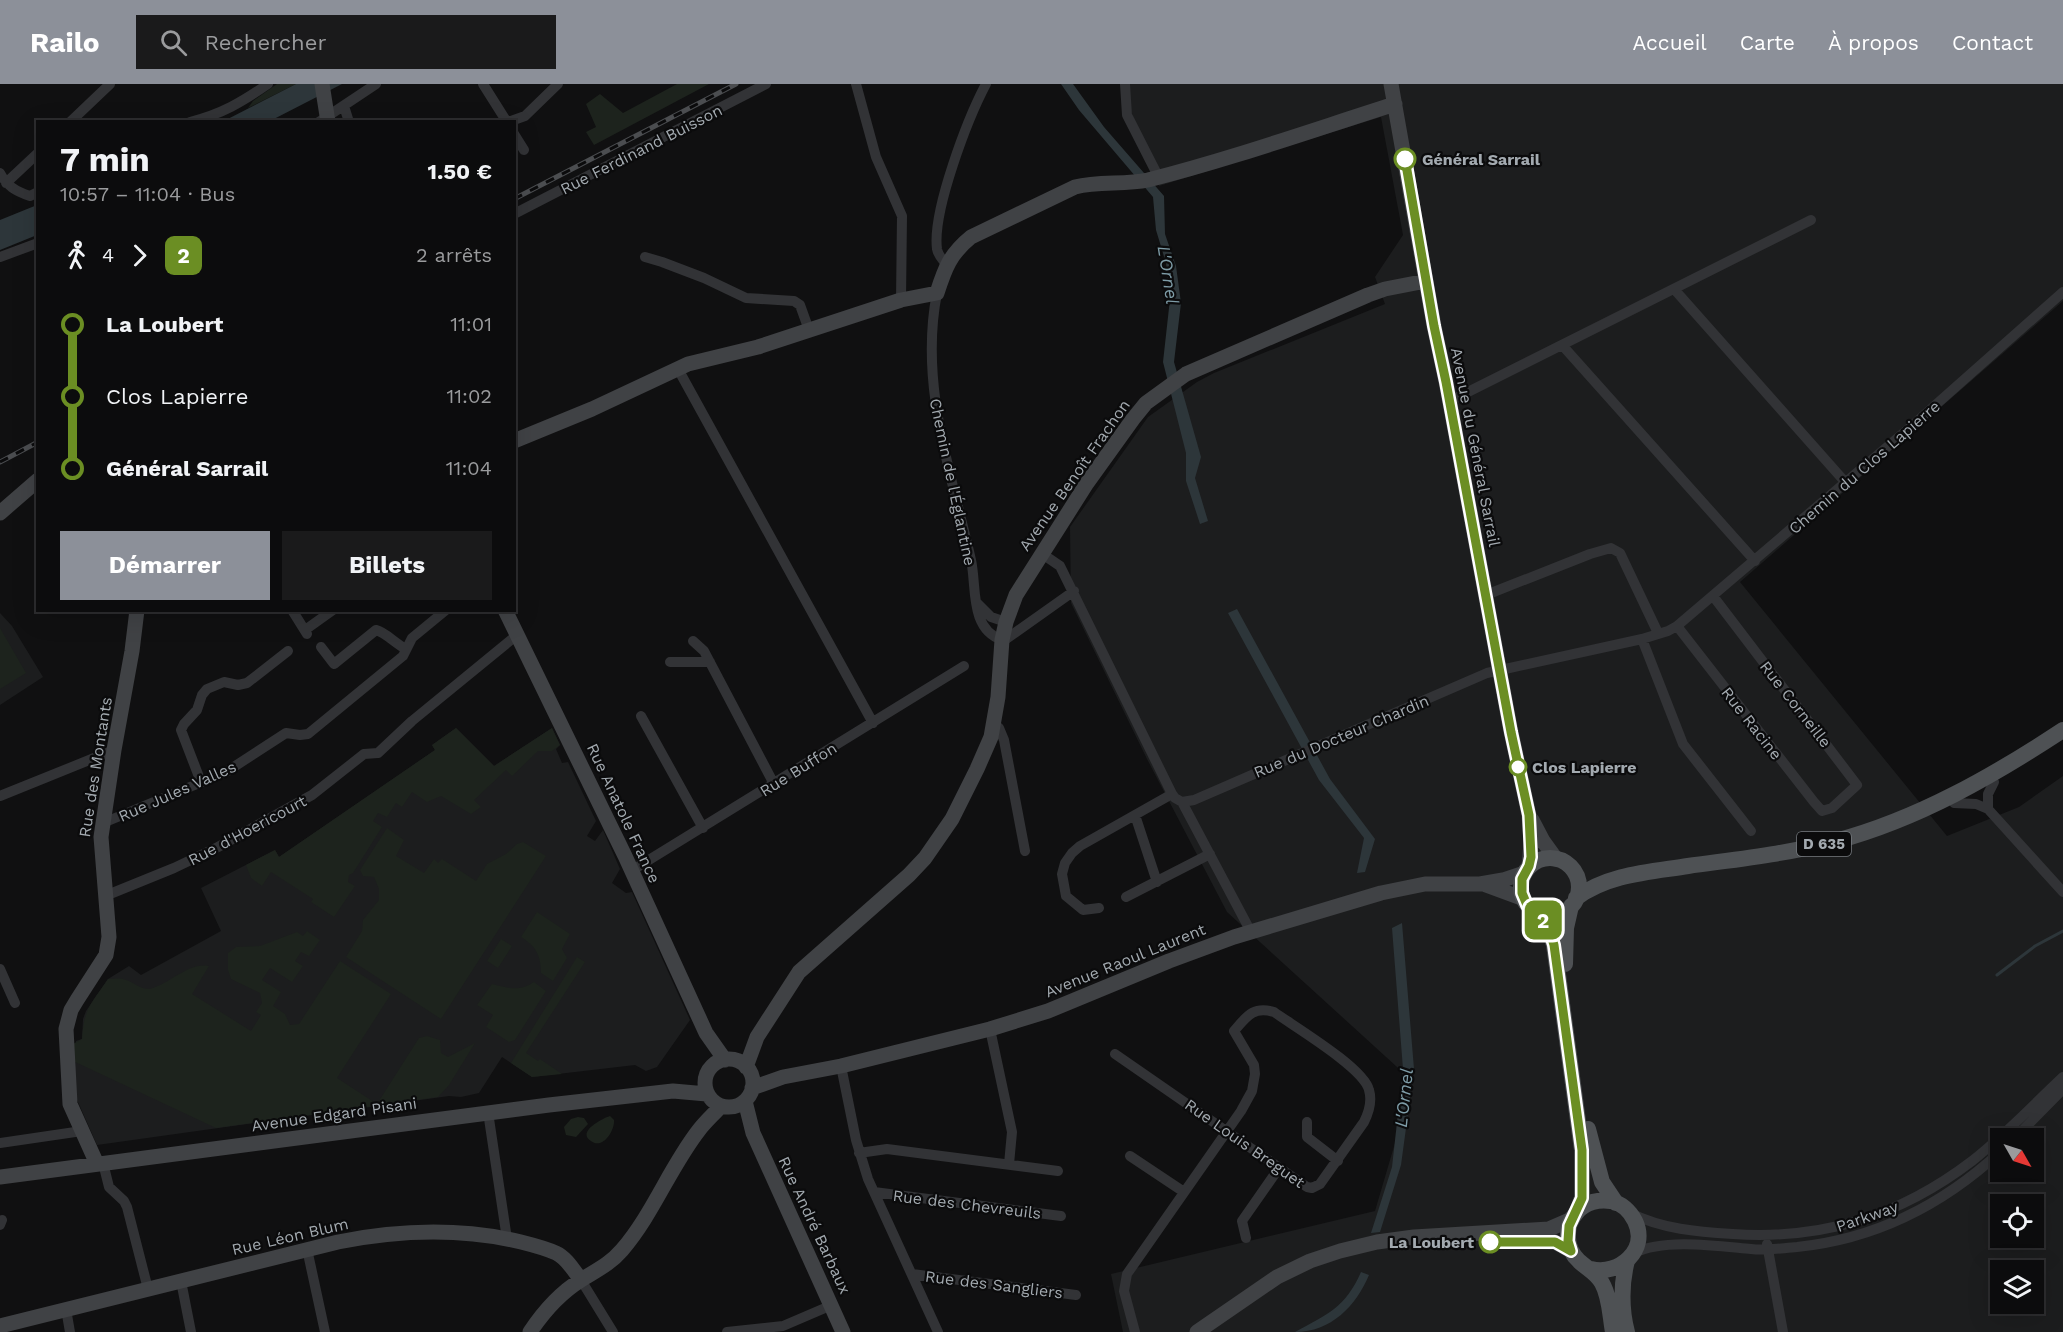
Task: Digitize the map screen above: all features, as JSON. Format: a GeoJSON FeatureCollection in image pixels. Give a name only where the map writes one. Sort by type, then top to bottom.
{"type":"FeatureCollection","features":[{"type":"Feature","properties":{"kind":"main road","name":"D 635"},"geometry":{"type":"LineString","coordinates":[[1910,816],[1992,774],[2063,729]]}},
{"type":"Feature","properties":{"kind":"main road","name":"D 635"},"geometry":{"type":"LineString","coordinates":[[1574,902],[1597,885],[1626,876],[1791,851],[1836,841],[1910,816],[1933,811],[1994,782],[2063,739]]}},
{"type":"Feature","properties":{"kind":"main road"},"geometry":{"type":"LineString","coordinates":[[1574,902],[1556,915],[1532,910],[1524,899],[1521,886],[1527,870],[1542,859],[1556,858],[1572,867],[1579,885],[1574,902],[1566,928],[1566,971],[1588,1127],[1602,1182],[1634,1218],[1638,1232],[1638,1239],[1630,1257],[1623,1284],[1627,1332]]}},
{"type":"Feature","properties":{"kind":"main road","name":"D 635"},"geometry":{"type":"LineString","coordinates":[[1572,867],[1596,874],[1626,876]]}},
{"type":"Feature","properties":{"kind":"main road"},"geometry":{"type":"LineString","coordinates":[[1538,913],[1550,932],[1554,945],[1582,1150],[1582,1198],[1568,1234],[1571,1251],[1579,1261],[1591,1269],[1604,1287],[1613,1332]]}},
{"type":"Feature","properties":{"kind":"main road"},"geometry":{"type":"LineString","coordinates":[[1574,1215],[1588,1203],[1595,1201],[1602,1200],[1623,1207]]}},
{"type":"Feature","properties":{"kind":"main road"},"geometry":{"type":"LineString","coordinates":[[1591,1269],[1610,1270],[1630,1257]]}},
{"type":"Feature","properties":{"kind":"street"},"geometry":{"type":"LineString","coordinates":[[72,120],[110,84]]}},
{"type":"Feature","properties":{"kind":"street"},"geometry":{"type":"LineString","coordinates":[[197,120],[230,108],[268,84]]}},
{"type":"Feature","properties":{"kind":"street"},"geometry":{"type":"LineString","coordinates":[[322,84],[325,118],[376,84]]}},
{"type":"Feature","properties":{"kind":"street"},"geometry":{"type":"LineString","coordinates":[[483,84],[506,120]]}},
{"type":"Feature","properties":{"kind":"street"},"geometry":{"type":"LineString","coordinates":[[513,120],[525,116],[558,84]]}},
{"type":"Feature","properties":{"kind":"street","name":"Rue Ferdinand Buisson"},"geometry":{"type":"LineString","coordinates":[[516,213],[766,84]]}},
{"type":"Feature","properties":{"kind":"street"},"geometry":{"type":"LineString","coordinates":[[856,84],[876,157],[902,216],[901,300]]}},
{"type":"Feature","properties":{"kind":"street"},"geometry":{"type":"LineString","coordinates":[[946,264],[937,251],[941,212],[947,184],[961,143],[987,84]]}},
{"type":"Feature","properties":{"kind":"street"},"geometry":{"type":"LineString","coordinates":[[1125,84],[1127,115],[1149,179]]}},
{"type":"Feature","properties":{"kind":"street","name":"Avenue du Général Sarrail"},"geometry":{"type":"LineString","coordinates":[[1391,84],[1426,281],[1521,784],[1529,815],[1531,843],[1527,870]]}},
{"type":"Feature","properties":{"kind":"street"},"geometry":{"type":"LineString","coordinates":[[516,440],[710,357],[758,347],[901,300],[937,293],[946,264],[971,237],[1070,190],[1086,184],[1149,179],[1215,161],[1395,104]]}},
{"type":"Feature","properties":{"kind":"street"},"geometry":{"type":"LineString","coordinates":[[344,106],[348,120]]}},
{"type":"Feature","properties":{"kind":"street"},"geometry":{"type":"LineString","coordinates":[[516,137],[524,150]]}},
{"type":"Feature","properties":{"kind":"street"},"geometry":{"type":"LineString","coordinates":[[6,183],[36,155]]}},
{"type":"Feature","properties":{"kind":"street"},"geometry":{"type":"LineString","coordinates":[[0,172],[6,183],[17,192],[30,196],[36,193]]}},
{"type":"Feature","properties":{"kind":"street"},"geometry":{"type":"LineString","coordinates":[[1450,401],[1811,220]]}},
{"type":"Feature","properties":{"kind":"street"},"geometry":{"type":"LineString","coordinates":[[0,257],[36,244]]}},
{"type":"Feature","properties":{"kind":"street"},"geometry":{"type":"LineString","coordinates":[[645,258],[704,278],[746,298],[794,301],[800,306],[809,330]]}},
{"type":"Feature","properties":{"kind":"street","name":"Avenue Benoît Frachon"},"geometry":{"type":"LineString","coordinates":[[729,1083],[799,972],[926,858],[952,819],[973,778],[994,724],[1002,641],[1016,595],[1041,553],[1146,403],[1186,374],[1368,295],[1385,289],[1426,281]]}},
{"type":"Feature","properties":{"kind":"street"},"geometry":{"type":"LineString","coordinates":[[1674,289],[1846,483]]}},
{"type":"Feature","properties":{"kind":"street","name":"Chemin du Clos Lapierre"},"geometry":{"type":"LineString","coordinates":[[1500,669],[1642,639],[1677,626],[1846,483],[2063,292]]}},
{"type":"Feature","properties":{"kind":"street","name":"Chemin de l'Églantine"},"geometry":{"type":"LineString","coordinates":[[937,293],[931,335],[934,394],[953,492],[972,562],[975,600],[985,630],[1002,641]]}},
{"type":"Feature","properties":{"kind":"street"},"geometry":{"type":"LineString","coordinates":[[1562,345],[1755,561]]}},
{"type":"Feature","properties":{"kind":"street"},"geometry":{"type":"LineString","coordinates":[[678,369],[873,723]]}},
{"type":"Feature","properties":{"kind":"street"},"geometry":{"type":"LineString","coordinates":[[0,513],[36,482]]}},
{"type":"Feature","properties":{"kind":"street"},"geometry":{"type":"LineString","coordinates":[[1486,594],[1611,548],[1620,553],[1658,633]]}},
{"type":"Feature","properties":{"kind":"street"},"geometry":{"type":"LineString","coordinates":[[1041,553],[1060,566],[1074,591],[1172,794],[1182,802],[1251,932]]}},
{"type":"Feature","properties":{"kind":"street"},"geometry":{"type":"LineString","coordinates":[[1002,641],[1074,591]]}},
{"type":"Feature","properties":{"kind":"street","name":"Rue Corneille"},"geometry":{"type":"LineString","coordinates":[[1713,596],[1857,784],[1832,808]]}},
{"type":"Feature","properties":{"kind":"street"},"geometry":{"type":"LineString","coordinates":[[975,600],[991,617],[1006,622]]}},
{"type":"Feature","properties":{"kind":"street","name":"Rue des Montants"},"geometry":{"type":"LineString","coordinates":[[100,1164],[73,1113],[68,1095],[66,1029],[71,1010],[106,955],[109,938],[101,850],[103,823],[137,612]]}},
{"type":"Feature","properties":{"kind":"street"},"geometry":{"type":"LineString","coordinates":[[293,612],[306,632],[331,612]]}},
{"type":"Feature","properties":{"kind":"street","name":"Rue Jules Valles"},"geometry":{"type":"LineString","coordinates":[[103,823],[226,772],[286,733],[308,734],[403,656],[412,638],[444,612]]}},
{"type":"Feature","properties":{"kind":"street","name":"Rue Anatole France"},"geometry":{"type":"LineString","coordinates":[[506,612],[632,871],[729,1083]]}},
{"type":"Feature","properties":{"kind":"street","name":"Rue Racine"},"geometry":{"type":"LineString","coordinates":[[1677,626],[1814,802],[1822,811],[1832,808]]}},
{"type":"Feature","properties":{"kind":"street"},"geometry":{"type":"LineString","coordinates":[[321,647],[334,664],[376,630],[383,632],[394,643],[406,649]]}},
{"type":"Feature","properties":{"kind":"street","name":"Rue d'Hoericourt"},"geometry":{"type":"LineString","coordinates":[[105,896],[218,847],[312,795],[364,754],[378,753],[412,721],[517,635]]}},
{"type":"Feature","properties":{"kind":"street"},"geometry":{"type":"LineString","coordinates":[[1642,639],[1683,744],[1751,831]]}},
{"type":"Feature","properties":{"kind":"street"},"geometry":{"type":"LineString","coordinates":[[693,641],[704,651],[774,784]]}},
{"type":"Feature","properties":{"kind":"street"},"geometry":{"type":"LineString","coordinates":[[201,782],[181,730],[198,710],[202,695],[212,686],[224,682],[238,686],[247,683],[288,651]]}},
{"type":"Feature","properties":{"kind":"street"},"geometry":{"type":"LineString","coordinates":[[670,662],[710,662]]}},
{"type":"Feature","properties":{"kind":"street","name":"Rue Buffon"},"geometry":{"type":"LineString","coordinates":[[632,871],[963,666]]}},
{"type":"Feature","properties":{"kind":"street","name":"Rue du Docteur Chardin"},"geometry":{"type":"LineString","coordinates":[[1182,802],[1194,800],[1500,669]]}},
{"type":"Feature","properties":{"kind":"street"},"geometry":{"type":"LineString","coordinates":[[641,716],[703,828]]}},
{"type":"Feature","properties":{"kind":"street"},"geometry":{"type":"LineString","coordinates":[[994,724],[999,728],[1004,740],[1025,851]]}},
{"type":"Feature","properties":{"kind":"street"},"geometry":{"type":"LineString","coordinates":[[0,796],[114,750]]}},
{"type":"Feature","properties":{"kind":"street"},"geometry":{"type":"LineString","coordinates":[[1988,809],[1988,794],[1994,782]]}},
{"type":"Feature","properties":{"kind":"street"},"geometry":{"type":"LineString","coordinates":[[1099,908],[1083,910],[1066,897],[1062,874],[1065,863],[1080,846],[1172,794]]}},
{"type":"Feature","properties":{"kind":"street"},"geometry":{"type":"LineString","coordinates":[[1954,803],[1976,804],[1988,809],[2063,892]]}},
{"type":"Feature","properties":{"kind":"street"},"geometry":{"type":"LineString","coordinates":[[1135,815],[1157,882]]}},
{"type":"Feature","properties":{"kind":"street","name":"Avenue du Général Sarrail"},"geometry":{"type":"LineString","coordinates":[[1529,815],[1543,841],[1556,858]]}},
{"type":"Feature","properties":{"kind":"street"},"geometry":{"type":"LineString","coordinates":[[1126,897],[1210,854]]}},
{"type":"Feature","properties":{"kind":"street","name":"Avenue Raoul Laurent"},"geometry":{"type":"LineString","coordinates":[[729,1083],[783,1077],[842,1066],[990,1029],[1048,1011],[1169,961],[1251,932],[1402,887],[1425,884],[1480,884],[1503,880],[1527,870]]}},
{"type":"Feature","properties":{"kind":"street","name":"Avenue Raoul Laurent"},"geometry":{"type":"LineString","coordinates":[[1480,884],[1524,899]]}},
{"type":"Feature","properties":{"kind":"street"},"geometry":{"type":"LineString","coordinates":[[0,969],[15,1003]]}},
{"type":"Feature","properties":{"kind":"street","name":"Rue Louis Breguet"},"geometry":{"type":"LineString","coordinates":[[1115,1054],[1279,1168],[1312,1188],[1320,1184],[1338,1161],[1369,1112],[1370,1091],[1358,1072],[1275,1012],[1261,1009],[1248,1016],[1234,1031],[1254,1065],[1255,1074],[1249,1099],[1227,1131]]}},
{"type":"Feature","properties":{"kind":"street"},"geometry":{"type":"LineString","coordinates":[[990,1029],[1012,1132],[1009,1164]]}},
{"type":"Feature","properties":{"kind":"street"},"geometry":{"type":"LineString","coordinates":[[842,1066],[867,1179],[938,1332]]}},
{"type":"Feature","properties":{"kind":"street","name":"Parkway"},"geometry":{"type":"LineString","coordinates":[[1623,1207],[1656,1224],[1684,1230],[1766,1235],[1800,1234],[1841,1226],[1894,1208],[1925,1193],[1983,1152],[2063,1077]]}},
{"type":"Feature","properties":{"kind":"street"},"geometry":{"type":"LineString","coordinates":[[530,1332],[551,1304],[581,1280],[607,1266],[622,1250],[729,1083]]}},
{"type":"Feature","properties":{"kind":"street","name":"Avenue Edgard Pisani"},"geometry":{"type":"LineString","coordinates":[[0,1177],[488,1112],[729,1083]]}},
{"type":"Feature","properties":{"kind":"street","name":"Rue André Barbaux"},"geometry":{"type":"LineString","coordinates":[[729,1083],[843,1332]]}},
{"type":"Feature","properties":{"kind":"street"},"geometry":{"type":"LineString","coordinates":[[2024,1128],[2063,1089]]}},
{"type":"Feature","properties":{"kind":"street"},"geometry":{"type":"LineString","coordinates":[[488,1112],[507,1239]]}},
{"type":"Feature","properties":{"kind":"street"},"geometry":{"type":"LineString","coordinates":[[1307,1122],[1307,1137],[1338,1161]]}},
{"type":"Feature","properties":{"kind":"street"},"geometry":{"type":"LineString","coordinates":[[0,1143],[82,1131]]}},
{"type":"Feature","properties":{"kind":"street"},"geometry":{"type":"LineString","coordinates":[[1135,1332],[1124,1291],[1125,1280],[1227,1131]]}},
{"type":"Feature","properties":{"kind":"street"},"geometry":{"type":"LineString","coordinates":[[860,1153],[887,1149],[1058,1171]]}},
{"type":"Feature","properties":{"kind":"street"},"geometry":{"type":"LineString","coordinates":[[1130,1156],[1184,1192]]}},
{"type":"Feature","properties":{"kind":"street","name":"Parkway"},"geometry":{"type":"LineString","coordinates":[[1630,1257],[1656,1245],[1712,1245],[1768,1250],[1845,1239],[1900,1220],[1945,1196],[1990,1160]]}},
{"type":"Feature","properties":{"kind":"street"},"geometry":{"type":"LineString","coordinates":[[100,1164],[109,1187],[127,1207],[148,1289]]}},
{"type":"Feature","properties":{"kind":"street"},"geometry":{"type":"LineString","coordinates":[[1246,1238],[1242,1221],[1279,1168]]}},
{"type":"Feature","properties":{"kind":"street","name":"Rue des Chevreuils"},"geometry":{"type":"LineString","coordinates":[[874,1192],[1061,1216]]}},
{"type":"Feature","properties":{"kind":"street"},"geometry":{"type":"LineString","coordinates":[[1197,1332],[1277,1277],[1310,1261],[1368,1244],[1414,1237],[1555,1228],[1574,1215]]}},
{"type":"Feature","properties":{"kind":"street","name":"Rue Léon Blum"},"geometry":{"type":"LineString","coordinates":[[0,1326],[357,1238],[391,1234],[444,1232],[507,1239],[558,1254],[572,1267],[581,1280]]}},
{"type":"Feature","properties":{"kind":"street"},"geometry":{"type":"LineString","coordinates":[[1766,1235],[1784,1332]]}},
{"type":"Feature","properties":{"kind":"street"},"geometry":{"type":"LineString","coordinates":[[1240,1302],[1338,1259],[1395,1247],[1540,1241],[1555,1242],[1571,1251]]}},
{"type":"Feature","properties":{"kind":"street"},"geometry":{"type":"LineString","coordinates":[[307,1250],[325,1332]]}},
{"type":"Feature","properties":{"kind":"street","name":"Rue des Sangliers"},"geometry":{"type":"LineString","coordinates":[[912,1274],[1076,1295]]}},
{"type":"Feature","properties":{"kind":"street"},"geometry":{"type":"LineString","coordinates":[[581,1280],[613,1332]]}},
{"type":"Feature","properties":{"kind":"street"},"geometry":{"type":"LineString","coordinates":[[181,1281],[191,1332]]}},
{"type":"Feature","properties":{"kind":"street"},"geometry":{"type":"LineString","coordinates":[[727,1332],[783,1326],[832,1305]]}},
{"type":"Feature","properties":{"kind":"street"},"geometry":{"type":"LineString","coordinates":[[66,1309],[70,1332]]}},
{"type":"Feature","properties":{"kind":"shaded area"},"geometry":{"type":"Polygon","coordinates":[[[277,84],[296,84],[248,108],[253,101],[277,84]]]}},
{"type":"Feature","properties":{"kind":"shaded area"},"geometry":{"type":"Polygon","coordinates":[[[677,84],[709,84],[594,145],[586,132],[596,127],[586,104],[600,94],[623,113],[677,84]]]}},
{"type":"Feature","properties":{"kind":"shaded area"},"geometry":{"type":"Polygon","coordinates":[[[1124,84],[2063,84],[2063,301],[1740,582],[1947,836],[2019,807],[2063,776],[2063,1332],[1123,1332],[1111,1274],[1375,1211],[1395,1143],[1408,1077],[1227,912],[1147,759],[1071,603],[1070,527],[1148,417],[1197,382],[1214,373],[1385,304],[1375,277],[1403,235],[1381,117],[1159,186],[1141,147],[1124,84]]]}},
{"type":"Feature","properties":{"kind":"shaded area"},"geometry":{"type":"Polygon","coordinates":[[[0,613],[12,626],[43,677],[0,705],[0,613]]]}},
{"type":"Feature","properties":{"kind":"shaded area"},"geometry":{"type":"Polygon","coordinates":[[[0,628],[26,673],[0,689],[0,628]]]}},
{"type":"Feature","properties":{"kind":"shaded area"},"geometry":{"type":"Polygon","coordinates":[[[456,728],[494,766],[552,728],[560,745],[556,749],[562,763],[568,762],[596,821],[587,836],[595,841],[603,830],[620,869],[612,883],[626,893],[632,892],[690,1020],[657,1067],[646,1071],[635,1065],[532,1077],[502,1057],[479,1093],[461,1097],[449,1096],[97,1145],[74,1093],[76,1041],[82,1039],[83,1019],[86,1011],[108,979],[129,966],[141,975],[221,931],[201,888],[275,850],[279,857],[435,750],[432,745],[456,728]]]}},
{"type":"Feature","properties":{"kind":"shaded area"},"geometry":{"type":"Polygon","coordinates":[[[456,728],[494,766],[552,728],[560,745],[552,751],[538,751],[512,776],[506,770],[474,800],[481,807],[471,814],[441,796],[427,802],[412,792],[402,807],[396,803],[387,817],[378,813],[373,821],[382,827],[353,873],[349,875],[348,882],[355,886],[334,917],[311,902],[313,899],[271,872],[262,886],[251,878],[246,865],[275,850],[279,857],[435,750],[432,745],[456,728]]]}},
{"type":"Feature","properties":{"kind":"shaded area"},"geometry":{"type":"Polygon","coordinates":[[[387,828],[404,840],[396,856],[424,873],[434,859],[438,863],[442,859],[476,881],[487,864],[523,842],[546,856],[441,1019],[346,957],[362,931],[363,920],[379,900],[379,889],[374,877],[363,876],[360,870],[387,828]]]}},
{"type":"Feature","properties":{"kind":"shaded area"},"geometry":{"type":"Polygon","coordinates":[[[537,912],[570,934],[562,949],[567,958],[553,981],[541,973],[537,952],[521,937],[537,912]]]}},
{"type":"Feature","properties":{"kind":"shaded area"},"geometry":{"type":"Polygon","coordinates":[[[307,931],[320,940],[309,956],[301,952],[295,961],[303,966],[292,982],[270,968],[262,980],[281,992],[273,1006],[285,1014],[290,1025],[299,1024],[340,961],[391,994],[337,1078],[377,1104],[419,1038],[427,1036],[440,1040],[441,1053],[448,1057],[475,1043],[449,1085],[438,1097],[216,1128],[71,1060],[71,1045],[82,1039],[87,1013],[108,979],[123,979],[149,989],[195,967],[209,966],[192,994],[251,1031],[261,1015],[256,1012],[262,1003],[260,993],[231,979],[228,970],[228,953],[236,947],[260,946],[297,932],[303,936],[307,931]]]}},
{"type":"Feature","properties":{"kind":"shaded area"},"geometry":{"type":"Polygon","coordinates":[[[501,939],[512,946],[498,968],[487,961],[501,939]]]}},
{"type":"Feature","properties":{"kind":"shaded area"},"geometry":{"type":"Polygon","coordinates":[[[577,957],[585,962],[526,1053],[538,1061],[540,1059],[562,1074],[532,1077],[511,1063],[577,957]]]}},
{"type":"Feature","properties":{"kind":"shaded area"},"geometry":{"type":"Polygon","coordinates":[[[534,982],[546,991],[515,1040],[509,1042],[486,1027],[493,1015],[477,1005],[492,984],[518,988],[534,982]]]}},
{"type":"Feature","properties":{"kind":"shaded area"},"geometry":{"type":"Polygon","coordinates":[[[610,1116],[614,1124],[607,1138],[600,1143],[591,1141],[587,1134],[592,1126],[610,1116]]]}},
{"type":"Feature","properties":{"kind":"shaded area"},"geometry":{"type":"Polygon","coordinates":[[[584,1118],[588,1124],[576,1137],[566,1135],[564,1127],[571,1119],[584,1118]]]}},
{"type":"Feature","properties":{"kind":"water"},"geometry":{"type":"Polygon","coordinates":[[[296,84],[342,84],[272,120],[226,120],[296,84]]]}},
{"type":"Feature","properties":{"kind":"water","name":"L'Ornel"},"geometry":{"type":"Polygon","coordinates":[[[1061,84],[1073,84],[1104,127],[1164,196],[1165,234],[1176,266],[1181,303],[1174,362],[1201,457],[1195,478],[1208,521],[1200,524],[1186,481],[1186,453],[1163,362],[1170,299],[1166,263],[1156,230],[1153,197],[1079,110],[1061,84]]]}},
{"type":"Feature","properties":{"kind":"water"},"geometry":{"type":"Polygon","coordinates":[[[36,205],[36,235],[0,250],[0,220],[36,205]]]}},
{"type":"Feature","properties":{"kind":"water"},"geometry":{"type":"Polygon","coordinates":[[[1237,609],[1330,779],[1375,839],[1365,872],[1357,873],[1364,838],[1319,780],[1228,613],[1237,609]]]}},
{"type":"Feature","properties":{"kind":"water","name":"L'Ornel"},"geometry":{"type":"Polygon","coordinates":[[[1402,923],[1414,1069],[1401,1165],[1380,1232],[1371,1233],[1392,1167],[1403,1069],[1392,928],[1402,923]]]}},
{"type":"Feature","properties":{"kind":"water"},"geometry":{"type":"Polygon","coordinates":[[[1361,1272],[1369,1275],[1364,1286],[1341,1315],[1320,1327],[1295,1332],[1326,1315],[1342,1302],[1361,1272]]]}},
{"type":"Feature","properties":{"kind":"waterway"},"geometry":{"type":"LineString","coordinates":[[1997,975],[2035,946],[2063,931]]}},
{"type":"Feature","properties":{"kind":"railway"},"geometry":{"type":"LineString","coordinates":[[516,198],[736,84]]}},
{"type":"Feature","properties":{"kind":"railway"},"geometry":{"type":"LineString","coordinates":[[0,462],[36,443]]}},
{"type":"Feature","properties":{"kind":"bus line","name":"2"},"geometry":{"type":"LineString","coordinates":[[1405,159],[1434,326],[1521,784],[1529,815],[1531,857],[1522,879],[1522,893],[1527,905],[1545,922],[1554,945],[1582,1150],[1582,1198],[1569,1226],[1568,1241],[1571,1251],[1555,1242],[1490,1242]]}},
{"type":"Feature","properties":{"kind":"place","name":"Général Sarrail"},"geometry":{"type":"Point","coordinates":[1405,159]}},
{"type":"Feature","properties":{"kind":"place","name":"Clos Lapierre"},"geometry":{"type":"Point","coordinates":[1518,767]}},
{"type":"Feature","properties":{"kind":"place","name":"La Loubert"},"geometry":{"type":"Point","coordinates":[1490,1242]}}]}
